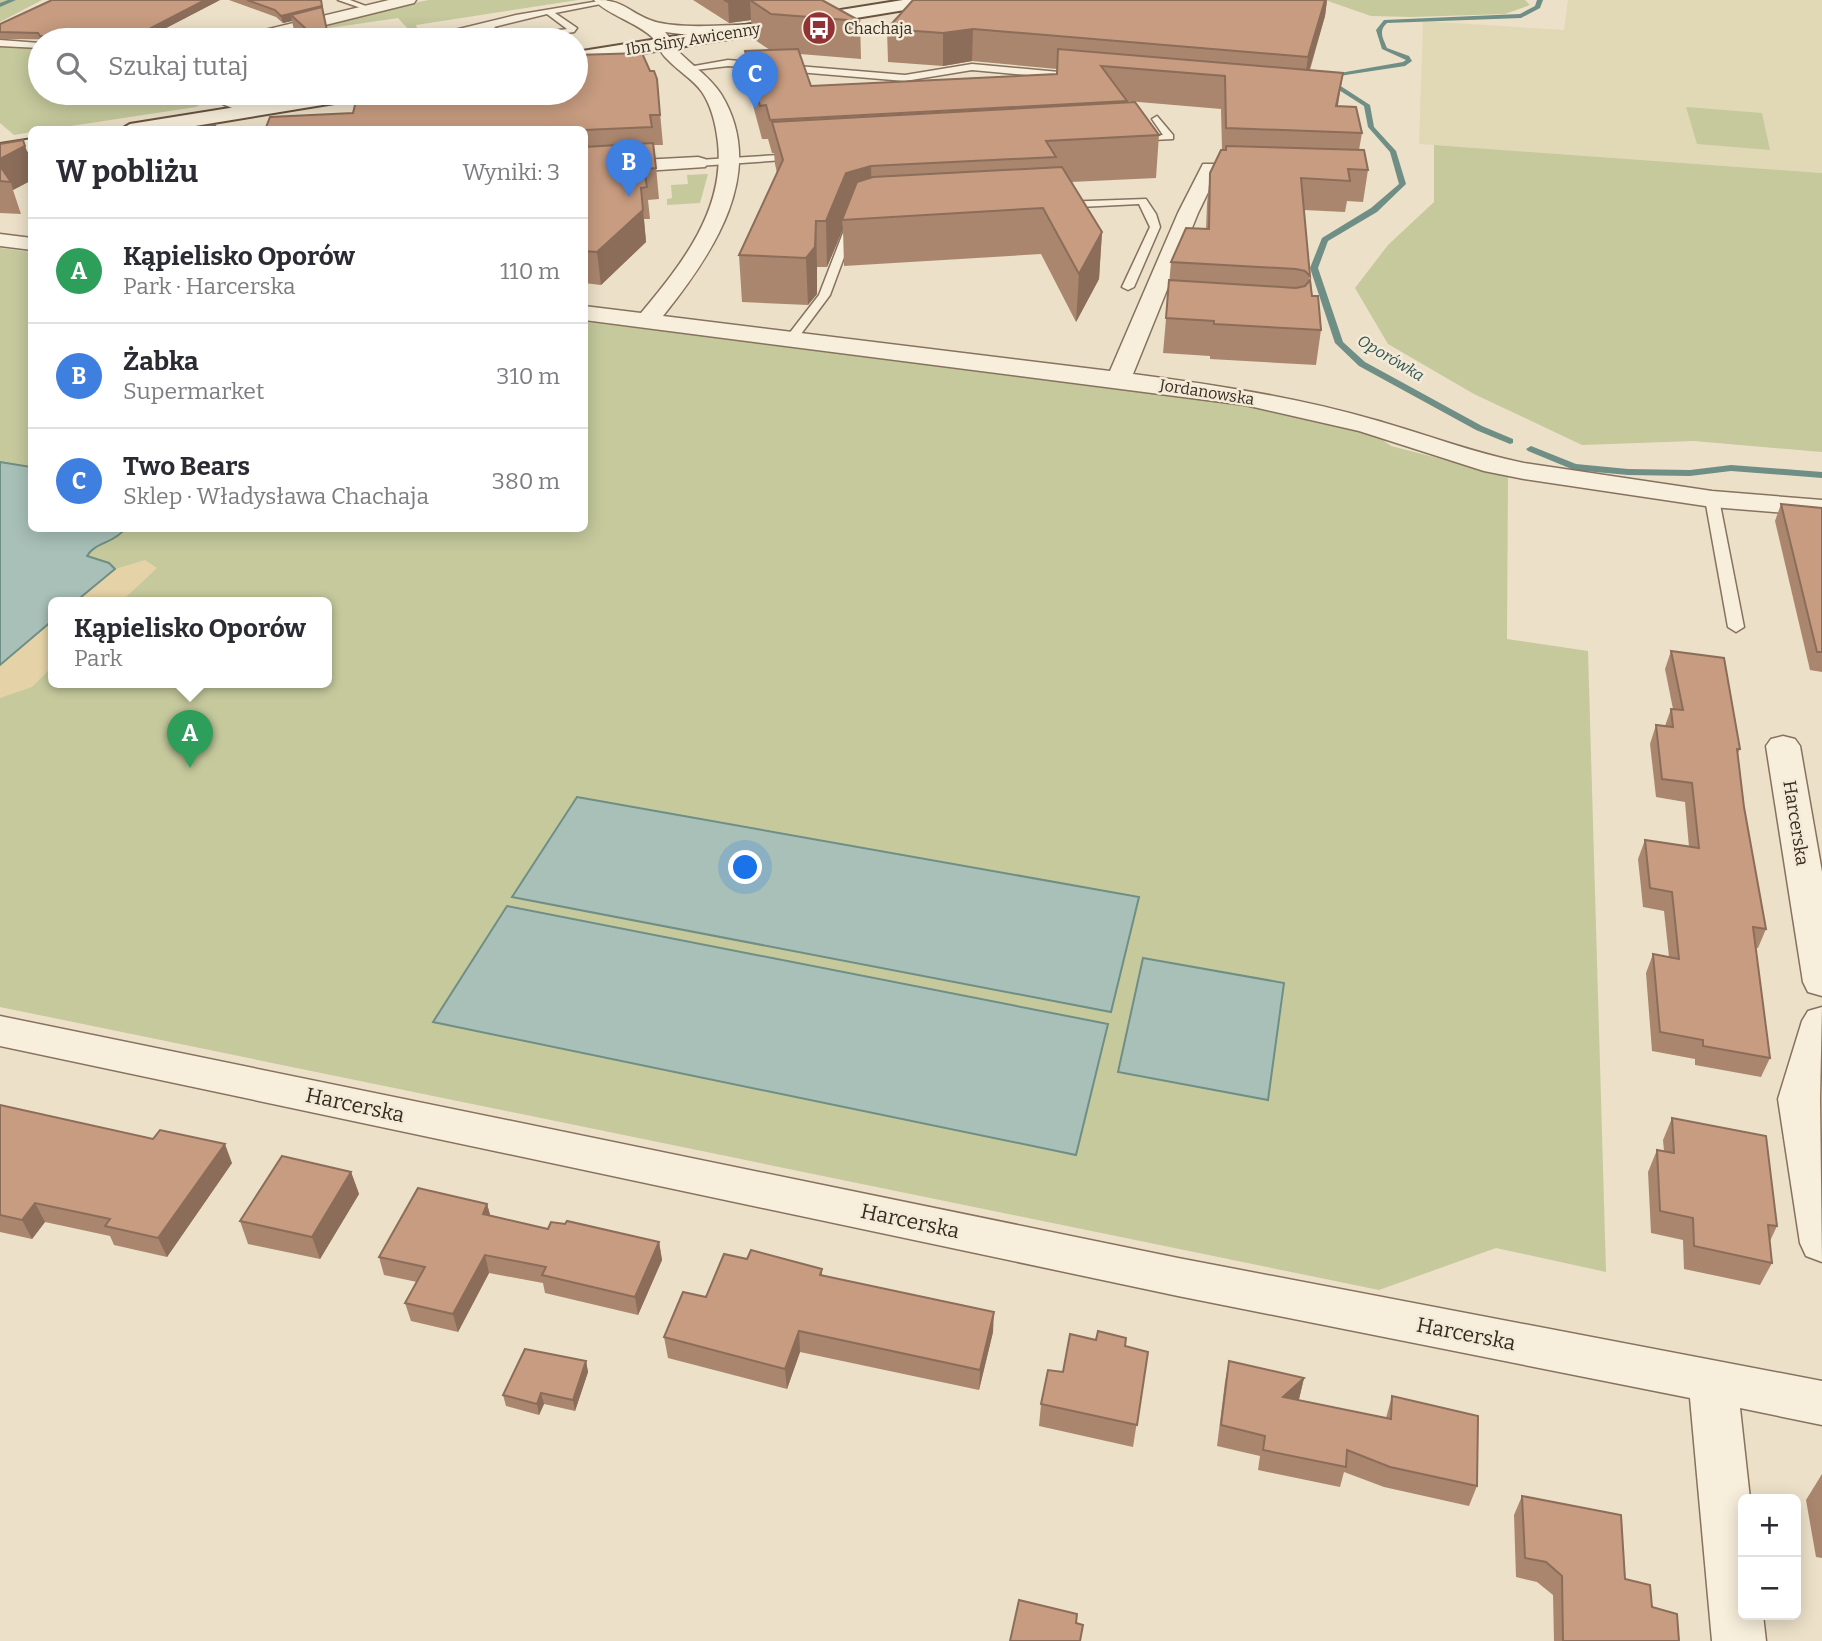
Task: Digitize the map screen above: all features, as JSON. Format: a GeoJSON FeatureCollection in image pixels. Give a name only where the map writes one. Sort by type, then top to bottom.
{"type":"FeatureCollection","features":[{"type":"Feature","properties":{"kind":"street"},"geometry":{"type":"LineString","coordinates":[[291,28],[408,0]]}},
{"type":"Feature","properties":{"kind":"street","name":"Ibn Siny Awicenny"},"geometry":{"type":"LineString","coordinates":[[588,56],[935,0]]}},
{"type":"Feature","properties":{"kind":"street"},"geometry":{"type":"LineString","coordinates":[[604,1],[644,24],[666,43],[670,54],[706,86],[720,110],[729,145],[730,161],[724,200],[710,234],[688,270],[646,321]]}},
{"type":"Feature","properties":{"kind":"street"},"geometry":{"type":"LineString","coordinates":[[644,24],[689,30],[755,29]]}},
{"type":"Feature","properties":{"kind":"street"},"geometry":{"type":"LineString","coordinates":[[200,118],[212,105]]}},
{"type":"Feature","properties":{"kind":"street"},"geometry":{"type":"LineString","coordinates":[[248,105],[260,109]]}},
{"type":"Feature","properties":{"kind":"street"},"geometry":{"type":"LineString","coordinates":[[153,126],[285,105]]}},
{"type":"Feature","properties":{"kind":"street"},"geometry":{"type":"LineString","coordinates":[[0,150],[28,146]]}},
{"type":"Feature","properties":{"kind":"street"},"geometry":{"type":"LineString","coordinates":[[588,169],[698,163]]}},
{"type":"Feature","properties":{"kind":"street"},"geometry":{"type":"LineString","coordinates":[[1119,379],[1188,213],[1210,168],[1280,171]]}},
{"type":"Feature","properties":{"kind":"street"},"geometry":{"type":"LineString","coordinates":[[0,240],[28,244]]}},
{"type":"Feature","properties":{"kind":"street"},"geometry":{"type":"LineString","coordinates":[[1150,304],[1177,306]]}},
{"type":"Feature","properties":{"kind":"street","name":"Jordanowska"},"geometry":{"type":"LineString","coordinates":[[588,314],[1119,379],[1271,402],[1386,431],[1493,465],[1604,485],[1712,499],[1822,508]]}},
{"type":"Feature","properties":{"kind":"street","name":"Harcerska"},"geometry":{"type":"LineString","coordinates":[[1783,746],[1822,982]]}},
{"type":"Feature","properties":{"kind":"street"},"geometry":{"type":"LineString","coordinates":[[1822,1021],[1799,1099],[1822,1244]]}},
{"type":"Feature","properties":{"kind":"street","name":"Harcerska"},"geometry":{"type":"LineString","coordinates":[[0,1031],[1151,1271],[1822,1404]]}},
{"type":"Feature","properties":{"kind":"street"},"geometry":{"type":"LineString","coordinates":[[1713,1383],[1739,1641]]}},
{"type":"Feature","properties":{"kind":"lane"},"geometry":{"type":"LineString","coordinates":[[342,0],[367,8]]}},
{"type":"Feature","properties":{"kind":"lane"},"geometry":{"type":"LineString","coordinates":[[477,28],[516,17],[604,1]]}},
{"type":"Feature","properties":{"kind":"lane"},"geometry":{"type":"LineString","coordinates":[[549,12],[571,28]]}},
{"type":"Feature","properties":{"kind":"lane"},"geometry":{"type":"LineString","coordinates":[[0,43],[28,45]]}},
{"type":"Feature","properties":{"kind":"lane"},"geometry":{"type":"LineString","coordinates":[[687,68],[728,64],[905,78],[972,67],[1076,76]]}},
{"type":"Feature","properties":{"kind":"lane"},"geometry":{"type":"LineString","coordinates":[[1127,139],[1170,136],[1157,119]]}},
{"type":"Feature","properties":{"kind":"lane"},"geometry":{"type":"LineString","coordinates":[[698,163],[802,157]]}},
{"type":"Feature","properties":{"kind":"lane"},"geometry":{"type":"LineString","coordinates":[[1048,206],[1142,201],[1155,226],[1128,286]]}},
{"type":"Feature","properties":{"kind":"lane"},"geometry":{"type":"LineString","coordinates":[[791,339],[824,295],[852,222],[863,218]]}},
{"type":"Feature","properties":{"kind":"lane"},"geometry":{"type":"LineString","coordinates":[[1712,499],[1737,627]]}},
{"type":"Feature","properties":{"kind":"shaded area"},"geometry":{"type":"Polygon","coordinates":[[[1568,0],[1822,0],[1822,173],[1419,144],[1423,21],[1564,30],[1568,0]]]}},
{"type":"Feature","properties":{"kind":"green space"},"geometry":{"type":"Polygon","coordinates":[[[0,0],[42,0],[0,22],[0,0]]]}},
{"type":"Feature","properties":{"kind":"green space"},"geometry":{"type":"Polygon","coordinates":[[[429,0],[578,0],[416,25],[417,28],[407,28],[398,18],[318,28],[371,11],[429,0]]]}},
{"type":"Feature","properties":{"kind":"green space"},"geometry":{"type":"Polygon","coordinates":[[[1325,0],[1525,0],[1530,5],[1505,14],[1371,16],[1325,0]]]}},
{"type":"Feature","properties":{"kind":"green space"},"geometry":{"type":"Polygon","coordinates":[[[0,45],[28,47],[28,105],[200,105],[71,126],[28,126],[28,133],[14,135],[0,123],[0,45]]]}},
{"type":"Feature","properties":{"kind":"green space"},"geometry":{"type":"Polygon","coordinates":[[[1686,107],[1762,113],[1770,150],[1697,144],[1686,107]]]}},
{"type":"Feature","properties":{"kind":"green space"},"geometry":{"type":"Polygon","coordinates":[[[1434,145],[1822,173],[1822,452],[1694,441],[1582,445],[1474,394],[1388,344],[1355,288],[1388,245],[1434,202],[1434,145]]]}},
{"type":"Feature","properties":{"kind":"green space"},"geometry":{"type":"Polygon","coordinates":[[[708,174],[700,203],[667,205],[667,199],[672,198],[671,185],[688,184],[687,175],[708,174]]]}},
{"type":"Feature","properties":{"kind":"green space"},"geometry":{"type":"Polygon","coordinates":[[[0,248],[28,252],[28,532],[588,532],[588,322],[1073,379],[1257,404],[1376,435],[1391,446],[1508,476],[1507,639],[1588,651],[1606,1272],[1496,1248],[1379,1290],[0,1007],[0,248]],[[507,907],[433,1022],[1076,1155],[1107,1024],[507,907]]]}},
{"type":"Feature","properties":{"kind":"sand"},"geometry":{"type":"Polygon","coordinates":[[[145,560],[157,568],[126,597],[81,597],[115,569],[145,560]]]}},
{"type":"Feature","properties":{"kind":"sand"},"geometry":{"type":"Polygon","coordinates":[[[48,624],[48,671],[32,687],[0,698],[0,665],[48,624]]]}},
{"type":"Feature","properties":{"kind":"water"},"geometry":{"type":"Polygon","coordinates":[[[0,462],[28,467],[28,532],[122,532],[90,551],[87,556],[109,563],[115,569],[81,597],[48,597],[48,624],[0,665],[0,462]]]}},
{"type":"Feature","properties":{"kind":"water"},"geometry":{"type":"Polygon","coordinates":[[[577,797],[1139,897],[1111,1012],[512,897],[577,797]]]}},
{"type":"Feature","properties":{"kind":"water"},"geometry":{"type":"Polygon","coordinates":[[[507,906],[1108,1024],[1076,1155],[433,1022],[507,906]]]}},
{"type":"Feature","properties":{"kind":"water"},"geometry":{"type":"Polygon","coordinates":[[[1143,958],[1284,983],[1268,1100],[1118,1072],[1143,958]]]}},
{"type":"Feature","properties":{"kind":"building"},"geometry":{"type":"Polygon","coordinates":[[[52,0],[205,0],[151,28],[28,28],[28,33],[0,32],[0,24],[52,0]]]}},
{"type":"Feature","properties":{"kind":"building"},"geometry":{"type":"Polygon","coordinates":[[[247,0],[321,0],[322,6],[281,16],[275,10],[247,0]]]}},
{"type":"Feature","properties":{"kind":"building"},"geometry":{"type":"Polygon","coordinates":[[[750,0],[822,0],[860,21],[771,14],[750,0]]]}},
{"type":"Feature","properties":{"kind":"building"},"geometry":{"type":"Polygon","coordinates":[[[913,0],[1325,0],[1308,57],[973,29],[943,33],[887,29],[913,0]]]}},
{"type":"Feature","properties":{"kind":"building"},"geometry":{"type":"Polygon","coordinates":[[[322,7],[326,28],[305,28],[291,15],[322,7]]]}},
{"type":"Feature","properties":{"kind":"building"},"geometry":{"type":"Polygon","coordinates":[[[798,49],[811,86],[1057,74],[1058,49],[1343,73],[1336,106],[1356,107],[1362,133],[1226,128],[1225,76],[1101,66],[1127,101],[770,120],[766,105],[760,106],[745,51],[798,49]]]}},
{"type":"Feature","properties":{"kind":"building"},"geometry":{"type":"Polygon","coordinates":[[[642,53],[657,79],[660,115],[650,115],[652,127],[588,130],[588,126],[267,126],[270,117],[353,113],[355,105],[588,105],[588,55],[642,53]]]}},
{"type":"Feature","properties":{"kind":"building"},"geometry":{"type":"Polygon","coordinates":[[[1135,102],[1159,135],[1046,141],[1056,157],[871,166],[846,173],[826,221],[816,221],[815,247],[806,258],[739,255],[783,160],[772,122],[1135,102]]]}},
{"type":"Feature","properties":{"kind":"building"},"geometry":{"type":"Polygon","coordinates":[[[23,140],[25,146],[0,159],[0,144],[23,140]]]}},
{"type":"Feature","properties":{"kind":"building"},"geometry":{"type":"Polygon","coordinates":[[[653,143],[656,168],[644,169],[647,187],[641,188],[643,210],[597,252],[588,251],[588,147],[653,143]]]}},
{"type":"Feature","properties":{"kind":"building"},"geometry":{"type":"Polygon","coordinates":[[[1226,146],[1364,150],[1368,170],[1348,169],[1350,181],[1301,178],[1310,276],[1305,271],[1296,269],[1171,262],[1186,228],[1209,229],[1210,173],[1221,150],[1226,150],[1226,146]]]}},
{"type":"Feature","properties":{"kind":"building"},"geometry":{"type":"Polygon","coordinates":[[[0,166],[11,182],[0,181],[0,166]]]}},
{"type":"Feature","properties":{"kind":"building"},"geometry":{"type":"Polygon","coordinates":[[[1062,167],[1102,232],[1079,274],[1043,208],[842,220],[857,182],[873,177],[1062,167]]]}},
{"type":"Feature","properties":{"kind":"building"},"geometry":{"type":"Polygon","coordinates":[[[1169,280],[1296,288],[1305,286],[1310,280],[1312,296],[1318,296],[1321,330],[1214,324],[1214,321],[1166,318],[1169,280]]]}},
{"type":"Feature","properties":{"kind":"building"},"geometry":{"type":"Polygon","coordinates":[[[1781,504],[1822,508],[1822,652],[1817,652],[1781,504]]]}},
{"type":"Feature","properties":{"kind":"building"},"geometry":{"type":"Polygon","coordinates":[[[1671,651],[1724,658],[1740,749],[1737,749],[1744,807],[1766,929],[1753,927],[1770,1058],[1703,1046],[1703,1040],[1660,1032],[1653,954],[1679,959],[1672,892],[1650,888],[1645,840],[1699,848],[1692,783],[1662,779],[1656,725],[1673,727],[1671,709],[1683,710],[1671,651]]]}},
{"type":"Feature","properties":{"kind":"building"},"geometry":{"type":"Polygon","coordinates":[[[0,1105],[153,1139],[160,1130],[225,1144],[158,1238],[105,1226],[110,1219],[35,1203],[22,1220],[0,1215],[0,1105]]]}},
{"type":"Feature","properties":{"kind":"building"},"geometry":{"type":"Polygon","coordinates":[[[1672,1118],[1766,1136],[1777,1226],[1768,1225],[1772,1263],[1694,1246],[1693,1218],[1660,1211],[1657,1150],[1674,1153],[1672,1118]]]}},
{"type":"Feature","properties":{"kind":"building"},"geometry":{"type":"Polygon","coordinates":[[[282,1156],[351,1172],[312,1237],[240,1221],[282,1156]]]}},
{"type":"Feature","properties":{"kind":"building"},"geometry":{"type":"Polygon","coordinates":[[[418,1188],[487,1204],[483,1214],[548,1229],[551,1222],[565,1224],[567,1221],[659,1242],[635,1297],[542,1275],[546,1267],[485,1255],[453,1314],[405,1303],[425,1267],[379,1257],[418,1188]]]}},
{"type":"Feature","properties":{"kind":"building"},"geometry":{"type":"Polygon","coordinates":[[[751,1250],[822,1269],[820,1275],[994,1312],[980,1370],[799,1331],[785,1369],[664,1337],[683,1292],[706,1297],[724,1254],[747,1259],[751,1250]]]}},
{"type":"Feature","properties":{"kind":"building"},"geometry":{"type":"Polygon","coordinates":[[[1098,1331],[1126,1338],[1125,1346],[1148,1352],[1137,1425],[1041,1404],[1048,1370],[1063,1372],[1070,1334],[1096,1340],[1098,1331]]]}},
{"type":"Feature","properties":{"kind":"building"},"geometry":{"type":"Polygon","coordinates":[[[525,1349],[586,1361],[573,1400],[541,1393],[537,1404],[503,1395],[525,1349]]]}},
{"type":"Feature","properties":{"kind":"building"},"geometry":{"type":"Polygon","coordinates":[[[1229,1361],[1304,1378],[1283,1397],[1391,1419],[1392,1396],[1478,1416],[1477,1486],[1390,1467],[1347,1450],[1346,1467],[1263,1450],[1265,1436],[1221,1425],[1229,1361]]]}},
{"type":"Feature","properties":{"kind":"building"},"geometry":{"type":"Polygon","coordinates":[[[1522,1496],[1621,1515],[1625,1579],[1650,1585],[1652,1607],[1677,1614],[1679,1641],[1563,1641],[1562,1576],[1546,1562],[1525,1558],[1522,1496]]]}},
{"type":"Feature","properties":{"kind":"building"},"geometry":{"type":"Polygon","coordinates":[[[1019,1600],[1077,1614],[1076,1623],[1083,1625],[1080,1641],[1010,1641],[1019,1600]]]}},
{"type":"Feature","properties":{"kind":"waterway"},"geometry":{"type":"LineString","coordinates":[[0,5],[13,0]]}},
{"type":"Feature","properties":{"kind":"waterway","name":"Oporówka"},"geometry":{"type":"LineString","coordinates":[[1510,441],[1479,428],[1362,364],[1339,343],[1314,268],[1325,240],[1374,210],[1403,184],[1393,151],[1371,127],[1367,105],[1333,84],[1336,75],[1405,64],[1410,60],[1385,49],[1379,30],[1386,21],[1521,16],[1538,7],[1540,0]]}},
{"type":"Feature","properties":{"kind":"waterway","name":"Oporówka"},"geometry":{"type":"LineString","coordinates":[[1531,449],[1574,467],[1628,472],[1690,473],[1731,468],[1822,475]]}},
{"type":"Feature","properties":{"kind":"place","name":"Chachaja"},"geometry":{"type":"Point","coordinates":[819,28]}},
{"type":"Feature","properties":{"kind":"place","name":"Two Bears"},"geometry":{"type":"Point","coordinates":[755,109]}},
{"type":"Feature","properties":{"kind":"place","name":"Żabka"},"geometry":{"type":"Point","coordinates":[629,197]}},
{"type":"Feature","properties":{"kind":"place","name":"Kąpielisko Oporów"},"geometry":{"type":"Point","coordinates":[190,768]}}]}
